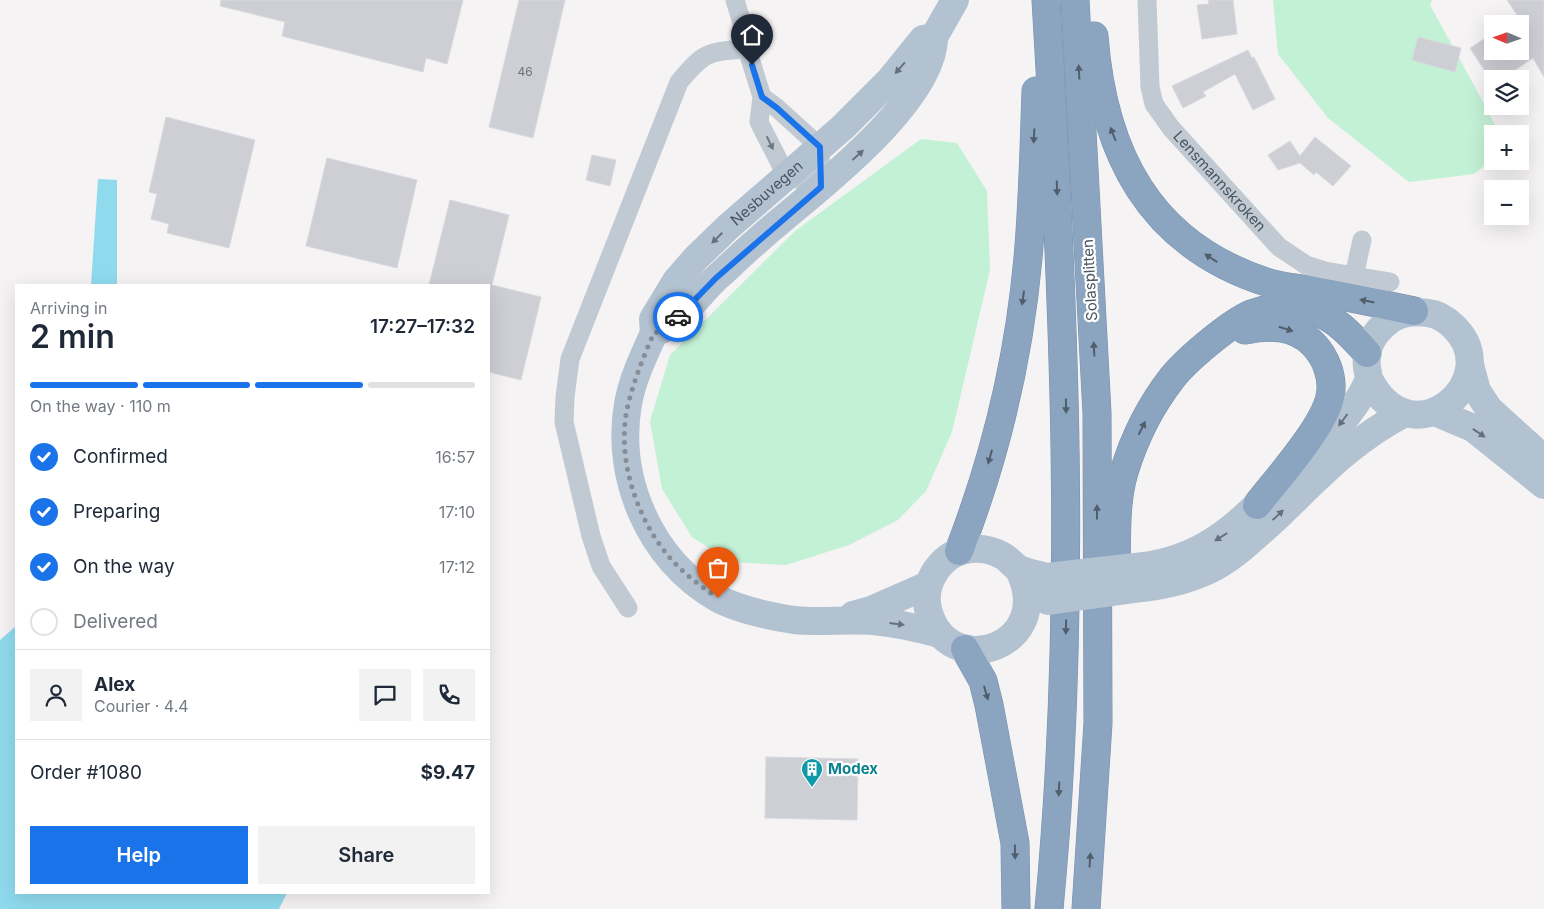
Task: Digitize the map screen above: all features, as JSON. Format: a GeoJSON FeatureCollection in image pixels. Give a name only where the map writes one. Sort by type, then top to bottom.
{"type":"FeatureCollection","features":[{"type":"Feature","properties":{"kind":"highway"},"geometry":{"type":"LineString","coordinates":[[959,551],[979,498],[996,437],[1016,350],[1028,258],[1040,0]]}},
{"type":"Feature","properties":{"kind":"highway","name":"Solasplitten"},"geometry":{"type":"LineString","coordinates":[[1046,0],[1066,401],[1068,543],[1058,813],[1049,909]]}},
{"type":"Feature","properties":{"kind":"highway","name":"Solasplitten"},"geometry":{"type":"LineString","coordinates":[[1075,0],[1097,413],[1098,723]]}},
{"type":"Feature","properties":{"kind":"highway"},"geometry":{"type":"LineString","coordinates":[[1092,0],[1096,64],[1109,123],[1125,166],[1152,208],[1187,243],[1220,264],[1267,283],[1414,311]]}},
{"type":"Feature","properties":{"kind":"highway"},"geometry":{"type":"LineString","coordinates":[[1086,909],[1098,723],[1114,642],[1117,510],[1124,473],[1136,439],[1153,406],[1172,377],[1221,334],[1250,315],[1273,308],[1312,310],[1333,320],[1350,334],[1368,366]]}},
{"type":"Feature","properties":{"kind":"highway"},"geometry":{"type":"LineString","coordinates":[[1221,334],[1276,326],[1291,330],[1307,338],[1320,352],[1328,367],[1330,397],[1322,417],[1257,504]]}},
{"type":"Feature","properties":{"kind":"highway"},"geometry":{"type":"LineString","coordinates":[[965,649],[982,681],[989,705],[1015,843],[1016,909]]}},
{"type":"Feature","properties":{"kind":"main road","name":"Nesbuvegen"},"geometry":{"type":"LineString","coordinates":[[831,620],[794,620],[753,611],[718,598],[690,578],[666,554],[646,524],[632,487],[624,446],[628,403],[642,359],[654,333],[653,319],[682,275],[728,227],[820,147],[889,81],[923,39],[934,37],[955,0]]}},
{"type":"Feature","properties":{"kind":"main road"},"geometry":{"type":"LineString","coordinates":[[654,333],[666,329],[716,278],[870,144],[908,97],[934,50],[934,37]]}},
{"type":"Feature","properties":{"kind":"main road"},"geometry":{"type":"LineString","coordinates":[[1018,568],[1026,590],[1040,597],[1143,577],[1164,563],[1204,547],[1228,532],[1330,437],[1355,404],[1368,366],[1373,337],[1384,324],[1398,315],[1414,311],[1432,313],[1447,320],[1460,332],[1468,348],[1470,365],[1477,391],[1489,409],[1544,459]]}},
{"type":"Feature","properties":{"kind":"main road"},"geometry":{"type":"LineString","coordinates":[[1368,366],[1377,394],[1389,406],[1405,413],[1420,415],[1435,412],[1453,401],[1465,385],[1470,365]]}},
{"type":"Feature","properties":{"kind":"main road"},"geometry":{"type":"LineString","coordinates":[[1435,412],[1473,428],[1494,443],[1544,486]]}},
{"type":"Feature","properties":{"kind":"main road"},"geometry":{"type":"LineString","coordinates":[[1143,577],[1168,585],[1215,567],[1242,549],[1353,445],[1377,427],[1405,413]]}},
{"type":"Feature","properties":{"kind":"main road"},"geometry":{"type":"LineString","coordinates":[[975,548],[991,550],[1006,557],[1018,568],[1040,597],[1017,630],[1003,643],[984,650],[965,649],[951,644],[940,634],[930,620],[926,602],[928,585],[934,571],[945,559],[959,551],[975,548]]}},
{"type":"Feature","properties":{"kind":"main road"},"geometry":{"type":"LineString","coordinates":[[831,620],[872,610],[928,585]]}},
{"type":"Feature","properties":{"kind":"main road"},"geometry":{"type":"LineString","coordinates":[[831,620],[872,621],[907,625],[940,634]]}},
{"type":"Feature","properties":{"kind":"street"},"geometry":{"type":"LineString","coordinates":[[734,0],[742,23],[746,49],[762,97],[760,122],[786,176],[821,187],[820,147],[762,97]]}},
{"type":"Feature","properties":{"kind":"street","name":"Lensmannskroken"},"geometry":{"type":"LineString","coordinates":[[1147,0],[1150,86],[1154,104],[1171,128],[1279,247],[1306,265],[1390,282]]}},
{"type":"Feature","properties":{"kind":"street"},"geometry":{"type":"LineString","coordinates":[[628,608],[601,566],[569,447],[564,422],[570,359],[679,82],[699,58],[718,51],[746,49]]}},
{"type":"Feature","properties":{"kind":"street"},"geometry":{"type":"LineString","coordinates":[[1354,276],[1362,240]]}},
{"type":"Feature","properties":{"kind":"green space"},"geometry":{"type":"Polygon","coordinates":[[[1273,0],[1432,0],[1430,5],[1484,105],[1484,115],[1489,115],[1494,125],[1484,125],[1484,166],[1474,174],[1409,182],[1328,118],[1278,54],[1273,0]]]}},
{"type":"Feature","properties":{"kind":"green space"},"geometry":{"type":"Polygon","coordinates":[[[921,139],[957,143],[987,191],[990,270],[952,432],[926,491],[898,520],[849,545],[786,565],[731,562],[692,537],[662,489],[650,421],[670,355],[795,231],[921,139]]]}},
{"type":"Feature","properties":{"kind":"water"},"geometry":{"type":"Polygon","coordinates":[[[98,179],[117,180],[117,284],[91,284],[98,179]]]}},
{"type":"Feature","properties":{"kind":"water"},"geometry":{"type":"Polygon","coordinates":[[[15,627],[15,894],[286,894],[279,909],[0,909],[0,640],[15,627]]]}},
{"type":"Feature","properties":{"kind":"building"},"geometry":{"type":"Polygon","coordinates":[[[221,0],[463,0],[447,64],[426,58],[423,72],[282,36],[285,22],[220,6],[221,0]]]}},
{"type":"Feature","properties":{"kind":"building"},"geometry":{"type":"Polygon","coordinates":[[[519,0],[565,0],[533,138],[489,127],[519,0]]]}},
{"type":"Feature","properties":{"kind":"building"},"geometry":{"type":"Polygon","coordinates":[[[1208,0],[1233,0],[1237,34],[1202,39],[1197,5],[1209,4],[1208,0]]]}},
{"type":"Feature","properties":{"kind":"building"},"geometry":{"type":"Polygon","coordinates":[[[1507,0],[1544,0],[1544,77],[1533,58],[1515,70],[1484,70],[1470,48],[1484,39],[1484,60],[1529,60],[1529,15],[1517,15],[1507,0]]]}},
{"type":"Feature","properties":{"kind":"building"},"geometry":{"type":"Polygon","coordinates":[[[1418,37],[1461,48],[1455,72],[1412,60],[1418,37]]]}},
{"type":"Feature","properties":{"kind":"building"},"geometry":{"type":"Polygon","coordinates":[[[1248,50],[1252,58],[1254,57],[1275,99],[1253,110],[1235,74],[1203,92],[1206,96],[1183,108],[1172,86],[1248,50]]]}},
{"type":"Feature","properties":{"kind":"building"},"geometry":{"type":"Polygon","coordinates":[[[166,117],[255,140],[229,248],[167,233],[169,224],[151,219],[157,194],[149,192],[166,117]]]}},
{"type":"Feature","properties":{"kind":"building"},"geometry":{"type":"Polygon","coordinates":[[[1315,137],[1351,166],[1333,186],[1316,172],[1314,175],[1300,163],[1278,170],[1268,155],[1290,141],[1300,156],[1315,137]]]}},
{"type":"Feature","properties":{"kind":"building"},"geometry":{"type":"Polygon","coordinates":[[[592,155],[616,160],[610,186],[586,180],[592,155]]]}},
{"type":"Feature","properties":{"kind":"building"},"geometry":{"type":"Polygon","coordinates":[[[327,158],[417,180],[397,268],[306,246],[327,158]]]}},
{"type":"Feature","properties":{"kind":"building"},"geometry":{"type":"Polygon","coordinates":[[[450,200],[509,215],[492,285],[541,297],[521,380],[490,372],[490,284],[429,284],[450,200]]]}},
{"type":"Feature","properties":{"kind":"building","name":"Modex"},"geometry":{"type":"Polygon","coordinates":[[[766,757],[858,759],[857,820],[765,818],[766,757]]]}},
{"type":"Feature","properties":{"kind":"way so far"},"geometry":{"type":"LineString","coordinates":[[678,317],[666,329],[654,333],[642,359],[628,403],[624,446],[632,487],[646,524],[666,554],[690,578],[718,598]]}},
{"type":"Feature","properties":{"kind":"place","name":"Modex"},"geometry":{"type":"Point","coordinates":[812,788]}},
{"type":"Feature","properties":{"kind":"route"},"geometry":{"type":"LineString","coordinates":[[678,317],[716,278],[821,187],[820,147],[762,97],[752,65]]}}]}
